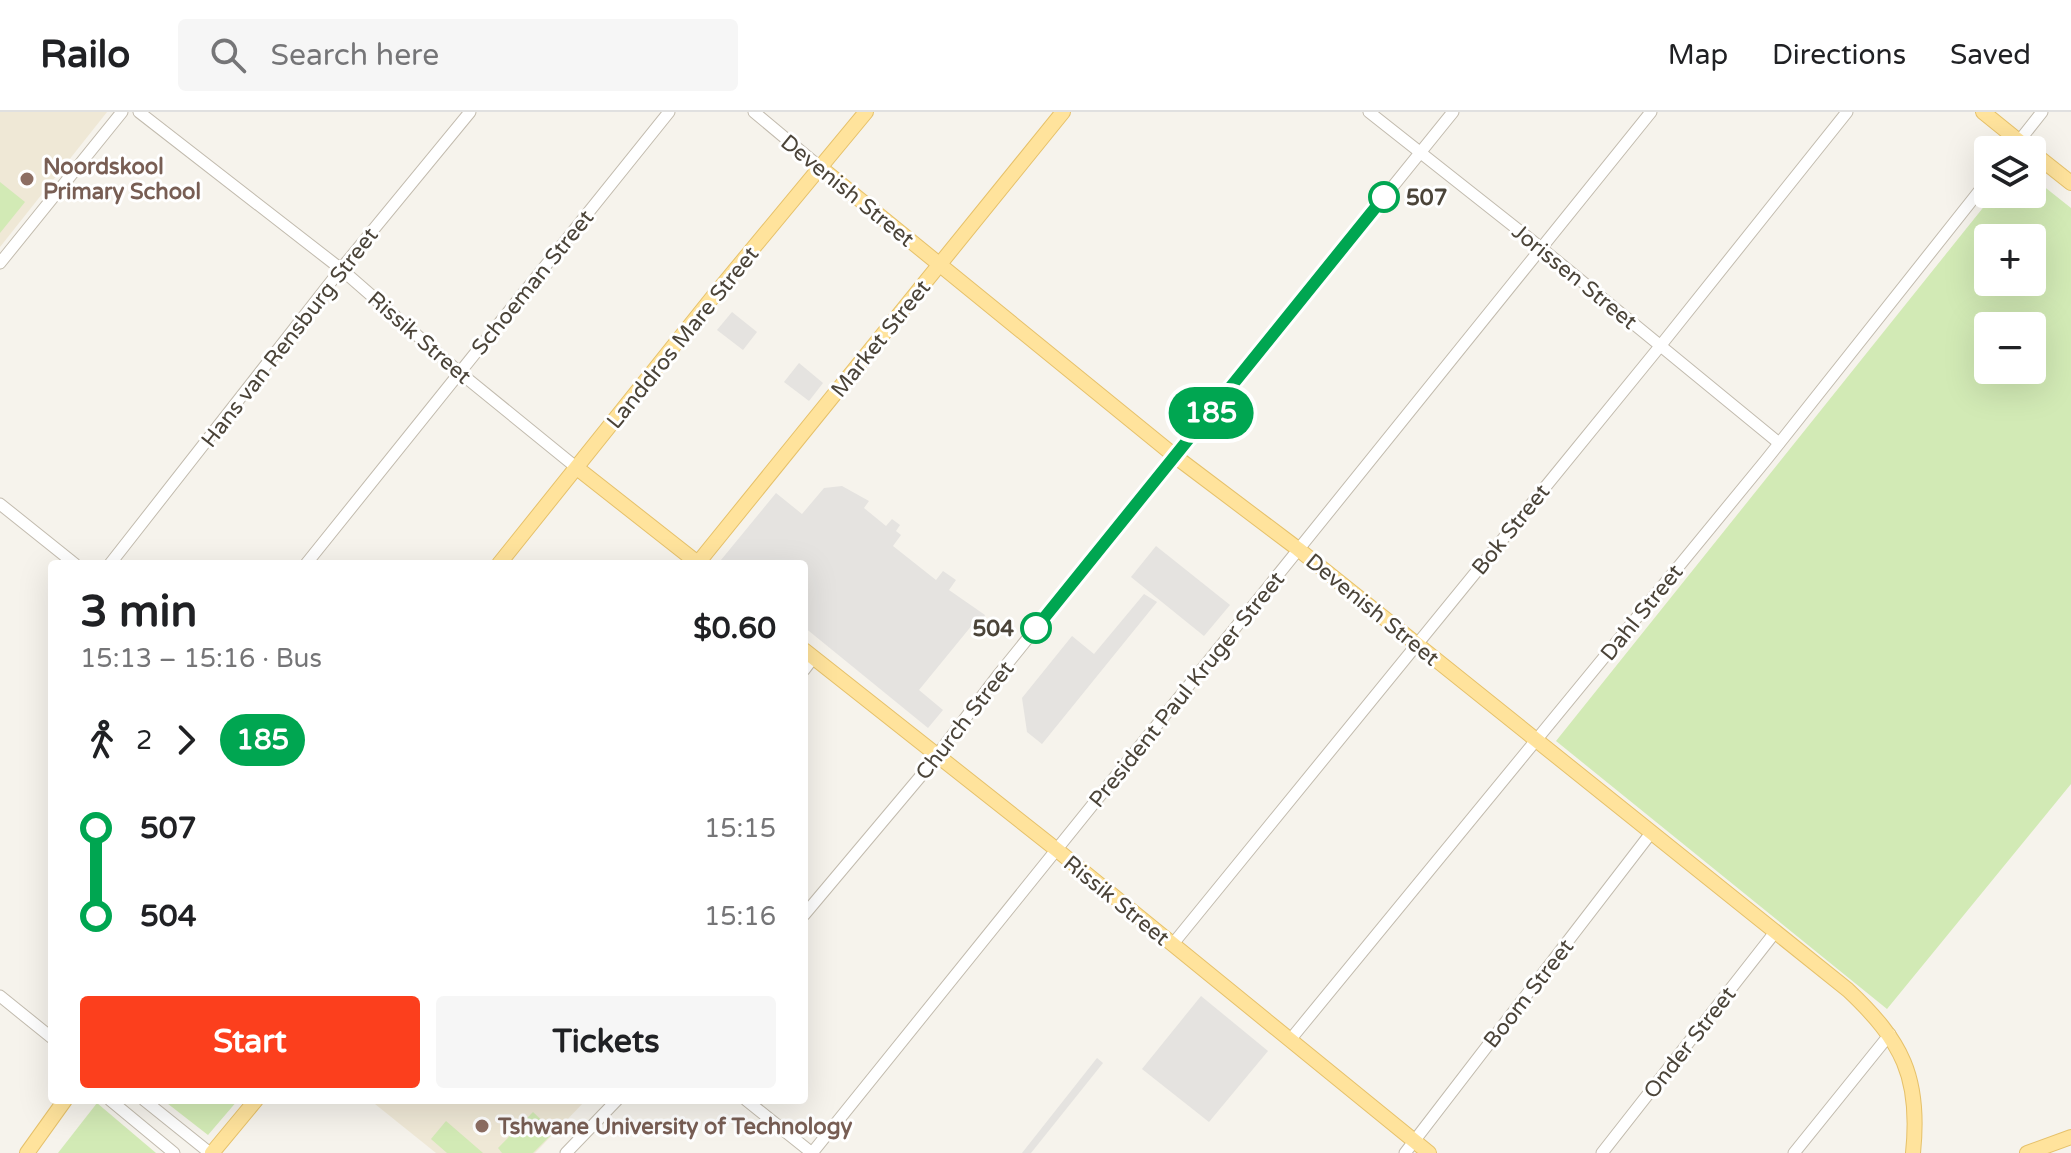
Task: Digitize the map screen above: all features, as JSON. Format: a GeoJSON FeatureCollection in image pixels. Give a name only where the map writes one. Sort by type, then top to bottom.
{"type":"FeatureCollection","features":[{"type":"Feature","properties":{"kind":"main road","name":"Landdros Mare Street"},"geometry":{"type":"LineString","coordinates":[[502,560],[866,112]]}},
{"type":"Feature","properties":{"kind":"main road","name":"Market Street"},"geometry":{"type":"LineString","coordinates":[[701,560],[1063,112]]}},
{"type":"Feature","properties":{"kind":"main road"},"geometry":{"type":"LineString","coordinates":[[1983,112],[2010,136]]}},
{"type":"Feature","properties":{"kind":"main road"},"geometry":{"type":"LineString","coordinates":[[2046,165],[2071,183]]}},
{"type":"Feature","properties":{"kind":"main road","name":"Devenish Street"},"geometry":{"type":"LineString","coordinates":[[821,168],[1176,457],[1298,549],[1848,990],[1890,1034],[1907,1068],[1915,1137],[1913,1153]]}},
{"type":"Feature","properties":{"kind":"main road","name":"Rissik Street"},"geometry":{"type":"LineString","coordinates":[[577,468],[693,560]]}},
{"type":"Feature","properties":{"kind":"main road","name":"Rissik Street"},"geometry":{"type":"LineString","coordinates":[[808,660],[937,754],[1057,850],[1290,1040],[1410,1147],[1429,1153]]}},
{"type":"Feature","properties":{"kind":"main road"},"geometry":{"type":"LineString","coordinates":[[27,1153],[62,1104]]}},
{"type":"Feature","properties":{"kind":"main road"},"geometry":{"type":"LineString","coordinates":[[211,1153],[253,1104]]}},
{"type":"Feature","properties":{"kind":"main road"},"geometry":{"type":"LineString","coordinates":[[1915,1137],[1925,1153]]}},
{"type":"Feature","properties":{"kind":"main road"},"geometry":{"type":"LineString","coordinates":[[2027,1153],[2071,1137]]}},
{"type":"Feature","properties":{"kind":"street"},"geometry":{"type":"LineString","coordinates":[[0,263],[122,112]]}},
{"type":"Feature","properties":{"kind":"street","name":"Rissik Street"},"geometry":{"type":"LineString","coordinates":[[139,112],[341,269],[459,372],[577,468]]}},
{"type":"Feature","properties":{"kind":"street","name":"Hans van Rensburg Street"},"geometry":{"type":"LineString","coordinates":[[113,560],[341,269],[470,112]]}},
{"type":"Feature","properties":{"kind":"street","name":"Schoeman Street"},"geometry":{"type":"LineString","coordinates":[[309,560],[669,112]]}},
{"type":"Feature","properties":{"kind":"street","name":"Devenish Street"},"geometry":{"type":"LineString","coordinates":[[754,112],[821,168]]}},
{"type":"Feature","properties":{"kind":"street","name":"Jorissen Street"},"geometry":{"type":"LineString","coordinates":[[1369,112],[1779,443]]}},
{"type":"Feature","properties":{"kind":"street","name":"Church Street"},"geometry":{"type":"LineString","coordinates":[[808,910],[1453,112]]}},
{"type":"Feature","properties":{"kind":"street","name":"President Paul Kruger Street"},"geometry":{"type":"LineString","coordinates":[[812,1153],[1651,112]]}},
{"type":"Feature","properties":{"kind":"street","name":"Bok Street"},"geometry":{"type":"LineString","coordinates":[[1172,945],[1847,112]]}},
{"type":"Feature","properties":{"kind":"street"},"geometry":{"type":"LineString","coordinates":[[2029,136],[2042,112]]}},
{"type":"Feature","properties":{"kind":"street","name":"Dahl Street"},"geometry":{"type":"LineString","coordinates":[[1290,1040],[1538,740],[1974,198]]}},
{"type":"Feature","properties":{"kind":"street"},"geometry":{"type":"LineString","coordinates":[[0,504],[70,560]]}},
{"type":"Feature","properties":{"kind":"street","name":"Boom Street"},"geometry":{"type":"LineString","coordinates":[[1410,1147],[1651,833]]}},
{"type":"Feature","properties":{"kind":"street","name":"Onder Street"},"geometry":{"type":"LineString","coordinates":[[1602,1153],[1776,931]]}},
{"type":"Feature","properties":{"kind":"street"},"geometry":{"type":"LineString","coordinates":[[0,996],[48,1035]]}},
{"type":"Feature","properties":{"kind":"street"},"geometry":{"type":"LineString","coordinates":[[1794,1153],[1890,1034]]}},
{"type":"Feature","properties":{"kind":"street"},"geometry":{"type":"LineString","coordinates":[[115,1104],[174,1153]]}},
{"type":"Feature","properties":{"kind":"street"},"geometry":{"type":"LineString","coordinates":[[149,1104],[211,1153]]}},
{"type":"Feature","properties":{"kind":"street"},"geometry":{"type":"LineString","coordinates":[[566,1153],[613,1104]]}},
{"type":"Feature","properties":{"kind":"street"},"geometry":{"type":"LineString","coordinates":[[751,1104],[812,1153]]}},
{"type":"Feature","properties":{"kind":"shaded area","name":"Noordskool Primary School"},"geometry":{"type":"Polygon","coordinates":[[[0,112],[107,112],[0,247],[0,112]]]}},
{"type":"Feature","properties":{"kind":"shaded area"},"geometry":{"type":"Polygon","coordinates":[[[732,312],[757,332],[743,350],[717,330],[732,312]]]}},
{"type":"Feature","properties":{"kind":"shaded area"},"geometry":{"type":"Polygon","coordinates":[[[799,363],[823,383],[809,401],[784,382],[799,363]]]}},
{"type":"Feature","properties":{"kind":"shaded area"},"geometry":{"type":"Polygon","coordinates":[[[842,486],[869,501],[864,508],[886,526],[892,519],[900,525],[896,531],[901,535],[893,546],[936,580],[943,571],[956,580],[949,590],[985,615],[982,624],[973,624],[919,690],[943,710],[928,728],[808,630],[808,560],[721,560],[776,493],[802,514],[824,488],[842,486]]]}},
{"type":"Feature","properties":{"kind":"shaded area"},"geometry":{"type":"Polygon","coordinates":[[[1156,546],[1230,605],[1204,636],[1131,577],[1156,546]]]}},
{"type":"Feature","properties":{"kind":"shaded area"},"geometry":{"type":"Polygon","coordinates":[[[1144,594],[1157,602],[1042,744],[1027,732],[1022,698],[1072,636],[1094,654],[1144,594]]]}},
{"type":"Feature","properties":{"kind":"shaded area"},"geometry":{"type":"Polygon","coordinates":[[[1201,996],[1268,1051],[1209,1122],[1142,1069],[1201,996]]]}},
{"type":"Feature","properties":{"kind":"shaded area"},"geometry":{"type":"Polygon","coordinates":[[[1097,1058],[1103,1063],[1031,1153],[1022,1153],[1097,1058]]]}},
{"type":"Feature","properties":{"kind":"shaded area","name":"Tshwane University of Technology"},"geometry":{"type":"Polygon","coordinates":[[[375,1104],[582,1104],[535,1153],[436,1153],[375,1104]]]}},
{"type":"Feature","properties":{"kind":"green space"},"geometry":{"type":"Polygon","coordinates":[[[0,182],[25,202],[0,233],[0,182]]]}},
{"type":"Feature","properties":{"kind":"green space"},"geometry":{"type":"Polygon","coordinates":[[[2046,188],[2071,208],[2071,784],[1887,1009],[1556,741],[1983,208],[2046,208],[2046,188]]]}},
{"type":"Feature","properties":{"kind":"green space"},"geometry":{"type":"Polygon","coordinates":[[[98,1104],[156,1153],[58,1153],[98,1104]]]}},
{"type":"Feature","properties":{"kind":"green space"},"geometry":{"type":"Polygon","coordinates":[[[168,1104],[235,1104],[208,1135],[168,1104]]]}},
{"type":"Feature","properties":{"kind":"green space"},"geometry":{"type":"Polygon","coordinates":[[[533,1112],[554,1132],[533,1153],[502,1153],[498,1148],[533,1112]]]}},
{"type":"Feature","properties":{"kind":"green space"},"geometry":{"type":"Polygon","coordinates":[[[446,1121],[483,1153],[447,1153],[431,1139],[446,1121]]]}},
{"type":"Feature","properties":{"kind":"bus line","name":"185"},"geometry":{"type":"LineString","coordinates":[[1036,628],[1384,197]]}},
{"type":"Feature","properties":{"kind":"place","name":"Noordskool Primary School"},"geometry":{"type":"Point","coordinates":[27,179]}},
{"type":"Feature","properties":{"kind":"place","name":"507"},"geometry":{"type":"Point","coordinates":[1384,197]}},
{"type":"Feature","properties":{"kind":"place","name":"504"},"geometry":{"type":"Point","coordinates":[1036,628]}},
{"type":"Feature","properties":{"kind":"place","name":"Tshwane University of Technology"},"geometry":{"type":"Point","coordinates":[482,1126]}}]}
